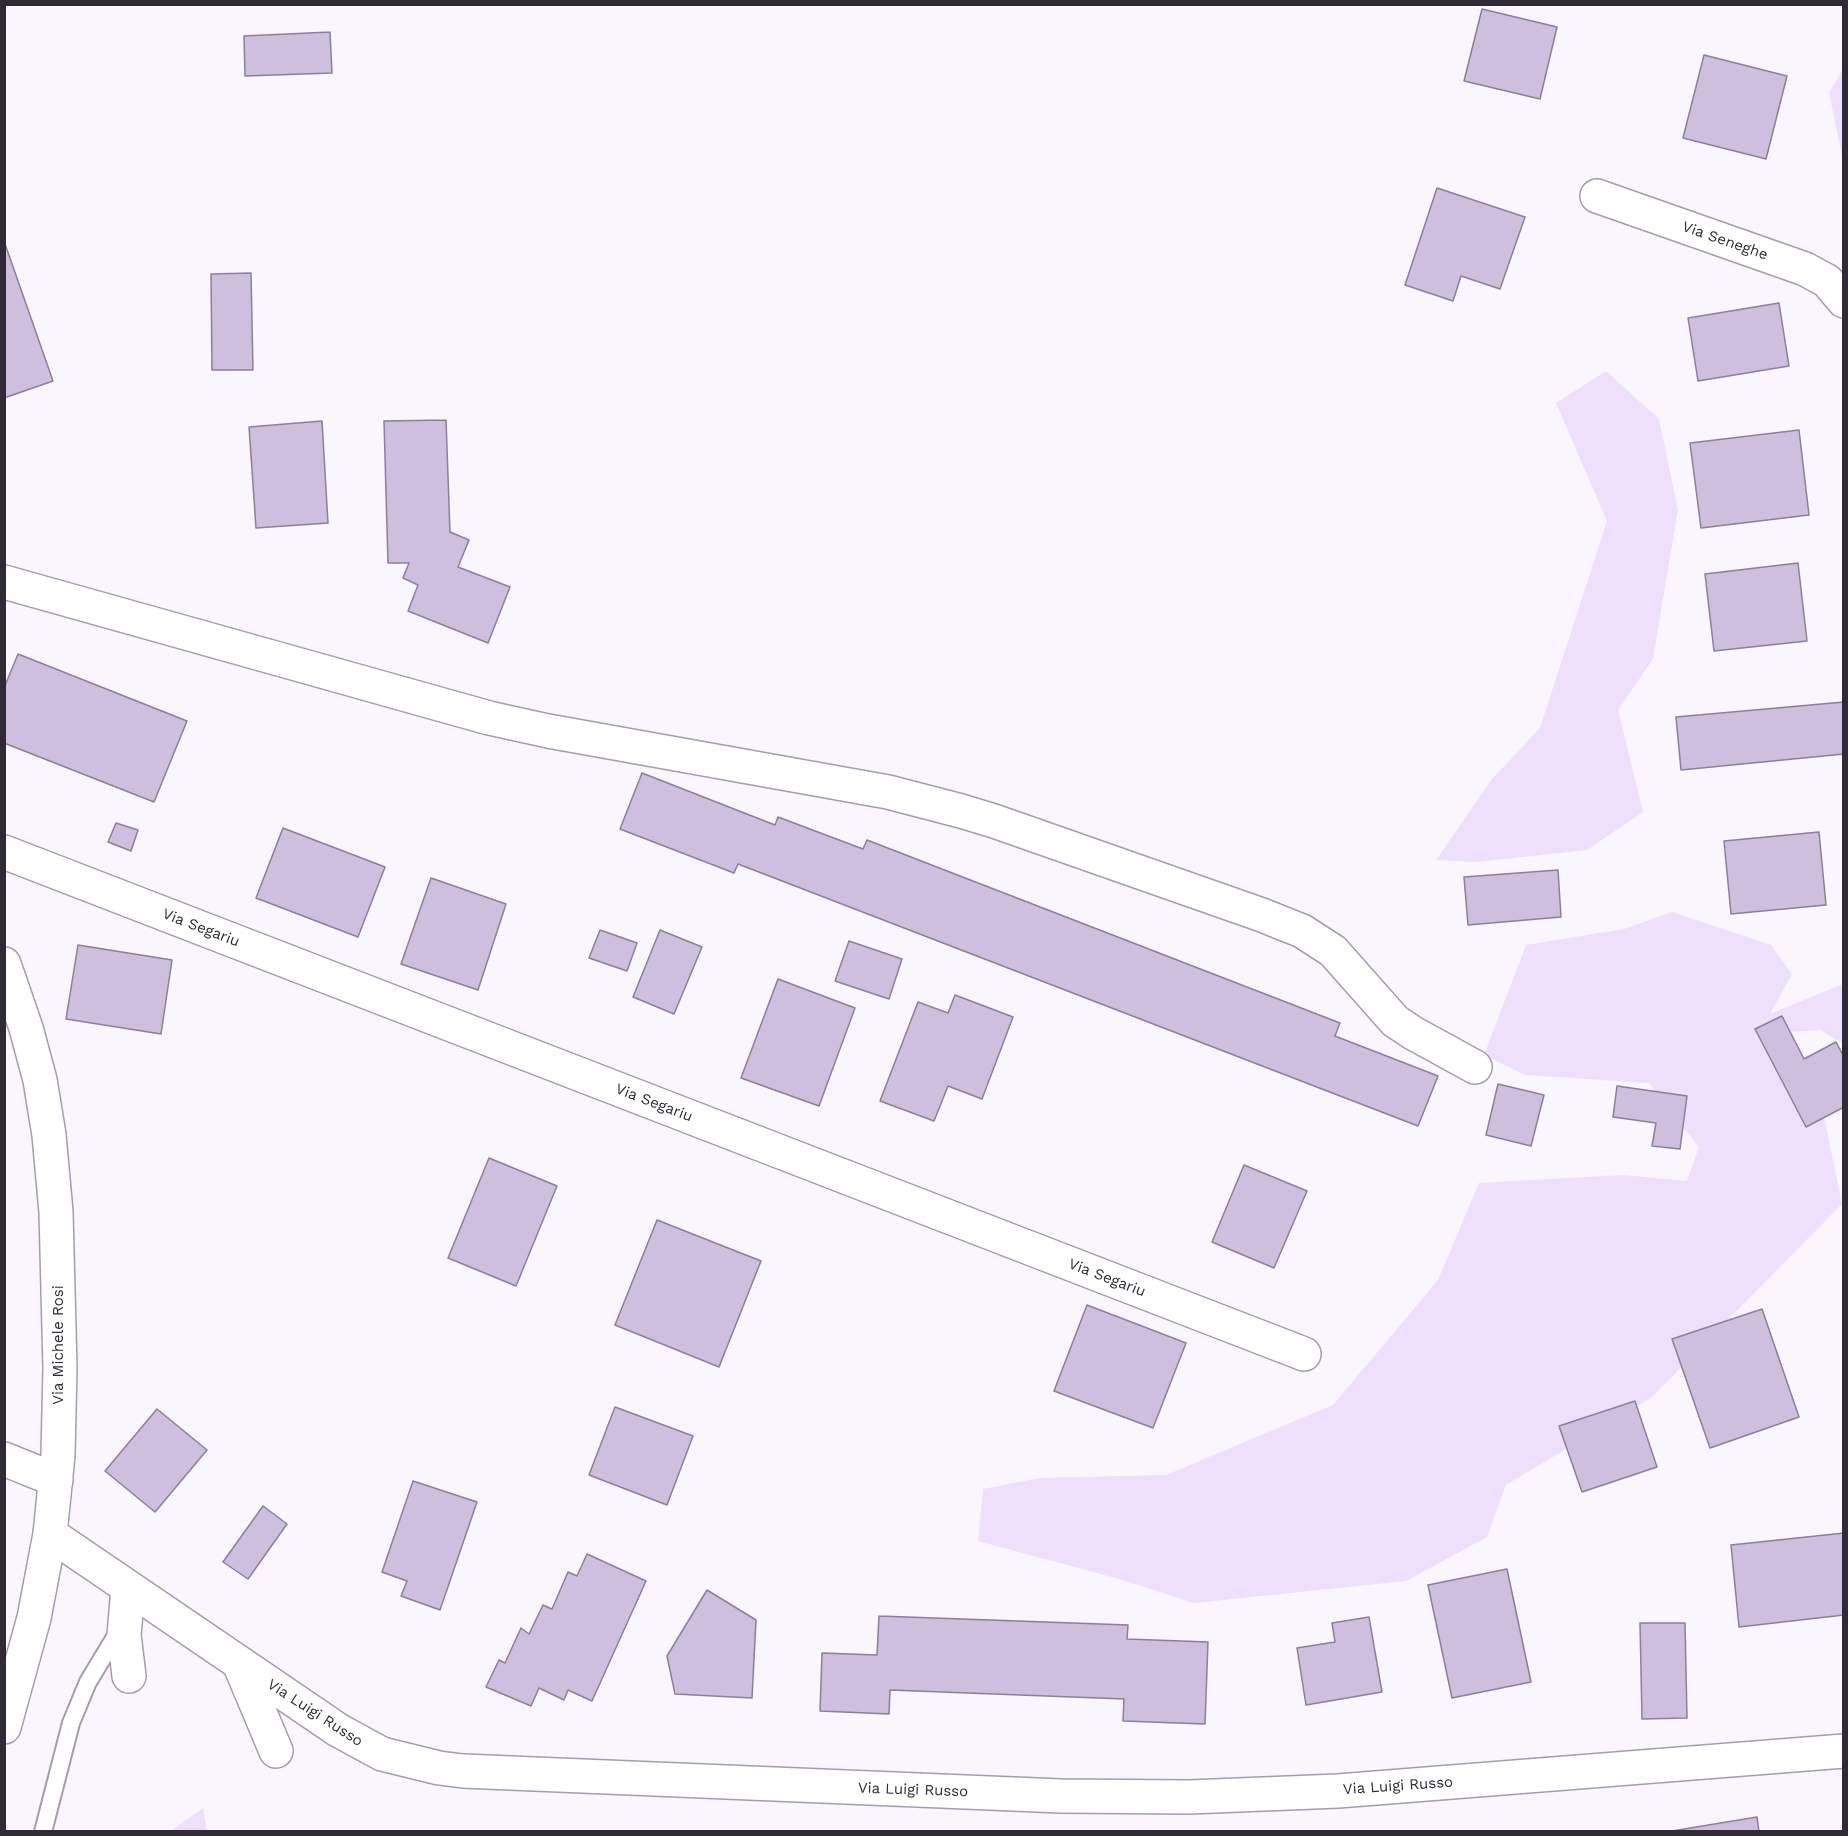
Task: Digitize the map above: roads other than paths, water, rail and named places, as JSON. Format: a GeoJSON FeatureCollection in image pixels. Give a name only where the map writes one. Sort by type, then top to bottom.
{"type":"FeatureCollection","features":[{"type":"Feature","properties":{"kind":"street","name":"Via Seneghe"},"geometry":{"type":"LineString","coordinates":[[1597,196],[1805,269],[1827,280],[1844,301]]}},
{"type":"Feature","properties":{"kind":"street"},"geometry":{"type":"LineString","coordinates":[[4,582],[489,718],[548,731],[888,792],[994,821],[1302,931],[1333,951],[1395,1021],[1475,1067]]}},
{"type":"Feature","properties":{"kind":"street","name":"Via Segariu"},"geometry":{"type":"LineString","coordinates":[[4,852],[1304,1354]]}},
{"type":"Feature","properties":{"kind":"street","name":"Via Michele Rosi"},"geometry":{"type":"LineString","coordinates":[[4,964],[11,1004],[26,1028],[40,1080],[50,1135],[60,1289],[56,1480],[50,1534],[34,1618],[4,1727]]}},
{"type":"Feature","properties":{"kind":"street"},"geometry":{"type":"LineString","coordinates":[[4,1459],[56,1480]]}},
{"type":"Feature","properties":{"kind":"street","name":"Via Luigi Russo"},"geometry":{"type":"LineString","coordinates":[[50,1534],[338,1730],[374,1750],[424,1766],[463,1771],[1061,1796],[1178,1797],[1338,1791],[1844,1751]]}},
{"type":"Feature","properties":{"kind":"street"},"geometry":{"type":"LineString","coordinates":[[128,1588],[124,1623],[129,1676]]}},
{"type":"Feature","properties":{"kind":"street"},"geometry":{"type":"LineString","coordinates":[[239,1663],[276,1751]]}},
{"type":"Feature","properties":{"kind":"lane"},"geometry":{"type":"LineString","coordinates":[[43,1832],[75,1712],[99,1662],[124,1623]]}}]}
